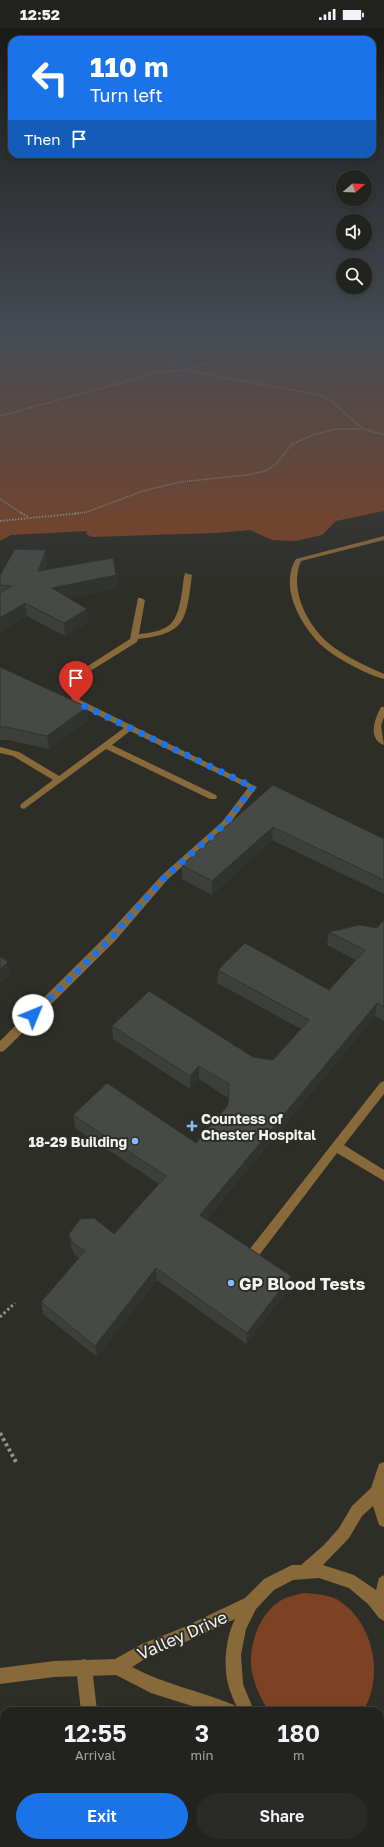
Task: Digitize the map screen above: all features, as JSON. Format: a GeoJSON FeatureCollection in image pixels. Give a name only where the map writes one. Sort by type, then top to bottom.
{"type":"FeatureCollection","features":[{"type":"Feature","properties":{"kind":"street"},"geometry":{"type":"LineString","coordinates":[[384,538],[298,560],[293,570],[293,585],[300,607],[312,630],[328,648],[384,677]]}},
{"type":"Feature","properties":{"kind":"street"},"geometry":{"type":"LineString","coordinates":[[134,637],[155,636],[167,632],[176,626],[181,619],[188,575]]}},
{"type":"Feature","properties":{"kind":"street"},"geometry":{"type":"LineString","coordinates":[[0,1048],[111,938],[165,877],[225,824],[253,787],[76,702],[70,680],[134,640],[141,600]]}},
{"type":"Feature","properties":{"kind":"street"},"geometry":{"type":"LineString","coordinates":[[384,709],[376,723],[378,736],[384,742]]}},
{"type":"Feature","properties":{"kind":"street"},"geometry":{"type":"LineString","coordinates":[[24,806],[58,779],[130,727]]}},
{"type":"Feature","properties":{"kind":"street"},"geometry":{"type":"LineString","coordinates":[[106,744],[214,797]]}},
{"type":"Feature","properties":{"kind":"street"},"geometry":{"type":"LineString","coordinates":[[0,750],[16,754],[58,779]]}},
{"type":"Feature","properties":{"kind":"street"},"geometry":{"type":"LineString","coordinates":[[253,1254],[384,1086]]}},
{"type":"Feature","properties":{"kind":"street"},"geometry":{"type":"LineString","coordinates":[[336,1146],[384,1176]]}},
{"type":"Feature","properties":{"kind":"street"},"geometry":{"type":"LineString","coordinates":[[384,1469],[377,1492],[384,1520]]}},
{"type":"Feature","properties":{"kind":"street"},"geometry":{"type":"LineString","coordinates":[[307,1569],[339,1539],[357,1510],[377,1492]]}},
{"type":"Feature","properties":{"kind":"street","name":"Valley Drive"},"geometry":{"type":"LineString","coordinates":[[245,1707],[236,1682],[233,1655],[238,1628],[248,1605],[271,1582],[285,1574],[307,1569],[335,1573],[361,1587],[383,1611]]}},
{"type":"Feature","properties":{"kind":"street"},"geometry":{"type":"LineString","coordinates":[[383,1611],[384,1583]]}},
{"type":"Feature","properties":{"kind":"street","name":"Valley Drive"},"geometry":{"type":"LineString","coordinates":[[117,1667],[147,1649],[185,1635],[248,1605]]}},
{"type":"Feature","properties":{"kind":"street"},"geometry":{"type":"LineString","coordinates":[[84,1667],[89,1707]]}},
{"type":"Feature","properties":{"kind":"street","name":"Valley Drive"},"geometry":{"type":"LineString","coordinates":[[0,1676],[54,1669],[117,1667],[151,1685],[218,1707]]}},
{"type":"Feature","properties":{"kind":"path"},"geometry":{"type":"LineString","coordinates":[[351,419],[361,429]]}},
{"type":"Feature","properties":{"kind":"path"},"geometry":{"type":"LineString","coordinates":[[0,521],[87,512],[143,491],[180,482],[248,475],[268,470],[292,444],[316,434],[336,429],[361,429],[372,433],[384,434]]}},
{"type":"Feature","properties":{"kind":"path"},"geometry":{"type":"LineString","coordinates":[[0,500],[29,518]]}},
{"type":"Feature","properties":{"kind":"path"},"geometry":{"type":"LineString","coordinates":[[0,1317],[15,1303]]}},
{"type":"Feature","properties":{"kind":"path"},"geometry":{"type":"LineString","coordinates":[[0,1433],[16,1462]]}},
{"type":"Feature","properties":{"kind":"shaded area"},"geometry":{"type":"Polygon","coordinates":[[[0,419],[384,419],[384,511],[336,521],[322,535],[296,541],[272,540],[250,530],[215,533],[92,537],[86,534],[87,531],[11,535],[0,541],[0,419]]]}},
{"type":"Feature","properties":{"kind":"shaded area"},"geometry":{"type":"Polygon","coordinates":[[[303,1593],[332,1597],[341,1602],[352,1612],[361,1624],[368,1638],[374,1668],[373,1683],[365,1707],[267,1707],[253,1677],[251,1662],[252,1651],[257,1630],[262,1620],[276,1604],[285,1598],[303,1593]]]}},
{"type":"Feature","properties":{"kind":"building"},"geometry":{"type":"Polygon","coordinates":[[[15,549],[46,550],[38,571],[113,558],[116,575],[52,588],[87,609],[64,623],[25,603],[0,618],[0,593],[12,586],[0,585],[0,575],[15,549]]]}},
{"type":"Feature","properties":{"kind":"building"},"geometry":{"type":"Polygon","coordinates":[[[0,667],[87,707],[47,736],[0,727],[0,667]]]}},
{"type":"Feature","properties":{"kind":"building"},"geometry":{"type":"Polygon","coordinates":[[[273,785],[384,839],[384,880],[273,827],[212,881],[182,865],[273,785]]]}},
{"type":"Feature","properties":{"kind":"building","name":"18-29 Building"},"geometry":{"type":"Polygon","coordinates":[[[384,920],[384,1007],[377,1003],[200,1215],[291,1276],[247,1333],[156,1268],[95,1346],[41,1302],[85,1251],[72,1242],[69,1234],[80,1219],[94,1218],[114,1234],[166,1176],[73,1115],[107,1083],[196,1143],[228,1105],[229,1084],[199,1066],[190,1076],[112,1026],[149,991],[253,1057],[273,1060],[309,1020],[218,970],[245,943],[329,990],[365,950],[329,932],[359,925],[377,928],[384,920]]]}},
{"type":"Feature","properties":{"kind":"building"},"geometry":{"type":"Polygon","coordinates":[[[0,956],[8,962],[0,969],[0,956]]]}},
{"type":"Feature","properties":{"kind":"place","name":"Countess of Chester Hospital"},"geometry":{"type":"Point","coordinates":[192,1126]}},
{"type":"Feature","properties":{"kind":"place","name":"18-29 Building"},"geometry":{"type":"Point","coordinates":[135,1141]}},
{"type":"Feature","properties":{"kind":"place","name":"GP Blood Tests"},"geometry":{"type":"Point","coordinates":[231,1283]}},
{"type":"Feature","properties":{"kind":"route"},"geometry":{"type":"LineString","coordinates":[[33,1015],[111,938],[165,877],[225,824],[253,787],[76,702]]}}]}
